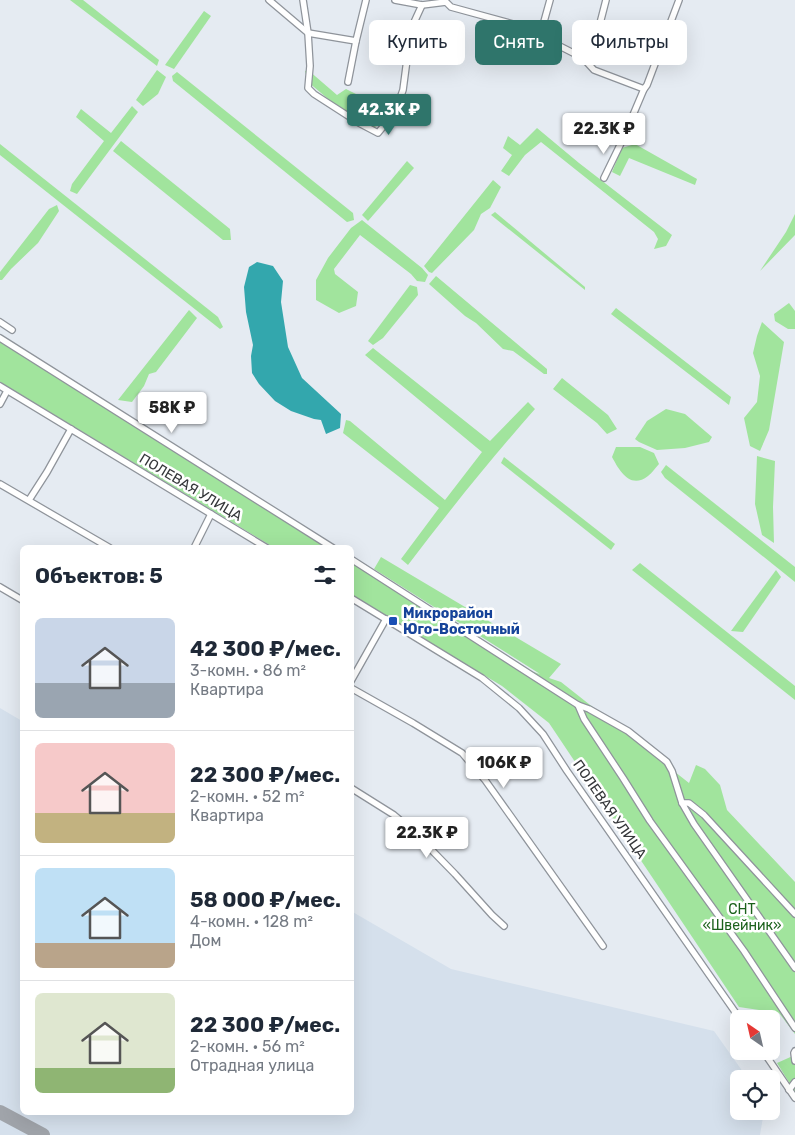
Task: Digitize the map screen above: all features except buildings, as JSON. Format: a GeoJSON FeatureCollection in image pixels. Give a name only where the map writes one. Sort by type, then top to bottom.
{"type":"FeatureCollection","features":[{"type":"Feature","properties":{"kind":"street"},"geometry":{"type":"LineString","coordinates":[[269,0],[308,33],[356,41]]}},
{"type":"Feature","properties":{"kind":"street"},"geometry":{"type":"LineString","coordinates":[[303,0],[310,66],[308,88],[359,124],[378,133],[394,112],[403,90],[411,29],[422,4]]}},
{"type":"Feature","properties":{"kind":"street"},"geometry":{"type":"LineString","coordinates":[[348,82],[366,0]]}},
{"type":"Feature","properties":{"kind":"street"},"geometry":{"type":"LineString","coordinates":[[395,0],[422,4],[446,1],[451,6],[500,20]]}},
{"type":"Feature","properties":{"kind":"street"},"geometry":{"type":"LineString","coordinates":[[544,20],[550,0]]}},
{"type":"Feature","properties":{"kind":"street"},"geometry":{"type":"LineString","coordinates":[[601,20],[606,0]]}},
{"type":"Feature","properties":{"kind":"street"},"geometry":{"type":"LineString","coordinates":[[604,178],[647,85],[679,0]]}},
{"type":"Feature","properties":{"kind":"street"},"geometry":{"type":"LineString","coordinates":[[590,65],[594,70],[644,88]]}},
{"type":"Feature","properties":{"kind":"street"},"geometry":{"type":"LineString","coordinates":[[0,322],[12,330]]}},
{"type":"Feature","properties":{"kind":"street"},"geometry":{"type":"LineString","coordinates":[[0,338],[328,545]]}},
{"type":"Feature","properties":{"kind":"street","name":"ПОЛЕВАЯ УЛИЦА"},"geometry":{"type":"LineString","coordinates":[[0,386],[262,545]]}},
{"type":"Feature","properties":{"kind":"street"},"geometry":{"type":"LineString","coordinates":[[0,404],[7,391]]}},
{"type":"Feature","properties":{"kind":"street"},"geometry":{"type":"LineString","coordinates":[[29,500],[48,472],[71,429]]}},
{"type":"Feature","properties":{"kind":"street"},"geometry":{"type":"LineString","coordinates":[[0,484],[105,545]]}},
{"type":"Feature","properties":{"kind":"street"},"geometry":{"type":"LineString","coordinates":[[196,545],[211,514]]}},
{"type":"Feature","properties":{"kind":"street"},"geometry":{"type":"LineString","coordinates":[[354,561],[578,705],[589,709],[628,731],[667,762],[672,771],[682,803],[694,824],[795,968]]}},
{"type":"Feature","properties":{"kind":"street"},"geometry":{"type":"LineString","coordinates":[[0,587],[20,599]]}},
{"type":"Feature","properties":{"kind":"street","name":"ПОЛЕВАЯ УЛИЦА"},"geometry":{"type":"LineString","coordinates":[[354,600],[482,678],[519,708],[543,734],[734,1010]]}},
{"type":"Feature","properties":{"kind":"street"},"geometry":{"type":"LineString","coordinates":[[354,676],[386,619]]}},
{"type":"Feature","properties":{"kind":"street"},"geometry":{"type":"LineString","coordinates":[[354,690],[462,753],[484,780],[603,946]]}},
{"type":"Feature","properties":{"kind":"street"},"geometry":{"type":"LineString","coordinates":[[578,705],[584,719],[650,821],[744,951],[795,1028]]}},
{"type":"Feature","properties":{"kind":"street"},"geometry":{"type":"LineString","coordinates":[[354,790],[394,815],[413,831],[504,926]]}},
{"type":"Feature","properties":{"kind":"street"},"geometry":{"type":"LineString","coordinates":[[682,803],[689,803],[704,815],[795,914]]}},
{"type":"Feature","properties":{"kind":"street"},"geometry":{"type":"LineString","coordinates":[[795,1051],[795,1061]]}},
{"type":"Feature","properties":{"kind":"street"},"geometry":{"type":"LineString","coordinates":[[769,1060],[795,1098]]}},
{"type":"Feature","properties":{"kind":"street"},"geometry":{"type":"LineString","coordinates":[[789,1090],[795,1082]]}},
{"type":"Feature","properties":{"kind":"shaded area"},"geometry":{"type":"Polygon","coordinates":[[[0,708],[20,720],[20,1115],[354,1115],[354,913],[451,969],[714,1031],[730,1054],[730,1060],[735,1060],[742,1070],[730,1070],[730,1120],[762,1120],[760,1135],[0,1135],[0,708]]]}},
{"type":"Feature","properties":{"kind":"green space"},"geometry":{"type":"Polygon","coordinates":[[[70,0],[83,0],[159,60],[157,66],[70,0]]]}},
{"type":"Feature","properties":{"kind":"green space"},"geometry":{"type":"Polygon","coordinates":[[[204,11],[211,16],[174,69],[165,65],[204,11]]]}},
{"type":"Feature","properties":{"kind":"green space"},"geometry":{"type":"Polygon","coordinates":[[[157,70],[166,77],[158,94],[143,106],[136,100],[157,70]]]}},
{"type":"Feature","properties":{"kind":"green space"},"geometry":{"type":"Polygon","coordinates":[[[308,70],[337,95],[346,89],[360,96],[362,114],[379,125],[365,130],[308,82],[305,71],[308,70]]]}},
{"type":"Feature","properties":{"kind":"green space"},"geometry":{"type":"Polygon","coordinates":[[[177,72],[353,213],[354,220],[347,222],[173,81],[172,76],[177,72]]]}},
{"type":"Feature","properties":{"kind":"green space"},"geometry":{"type":"Polygon","coordinates":[[[132,106],[138,112],[77,194],[70,191],[72,184],[104,141],[76,117],[81,109],[111,133],[132,106]]]}},
{"type":"Feature","properties":{"kind":"green space"},"geometry":{"type":"Polygon","coordinates":[[[537,128],[672,235],[666,246],[654,249],[658,239],[654,232],[541,142],[525,155],[509,176],[501,171],[512,155],[503,148],[508,136],[520,145],[537,128]]]}},
{"type":"Feature","properties":{"kind":"green space"},"geometry":{"type":"Polygon","coordinates":[[[121,141],[230,229],[231,240],[223,240],[113,151],[121,141]]]}},
{"type":"Feature","properties":{"kind":"green space"},"geometry":{"type":"Polygon","coordinates":[[[0,144],[218,317],[223,327],[220,329],[0,155],[0,144]]]}},
{"type":"Feature","properties":{"kind":"green space"},"geometry":{"type":"Polygon","coordinates":[[[635,144],[697,179],[695,185],[629,158],[620,176],[612,172],[622,148],[635,144]]]}},
{"type":"Feature","properties":{"kind":"green space"},"geometry":{"type":"Polygon","coordinates":[[[407,161],[414,168],[368,221],[362,215],[407,161]]]}},
{"type":"Feature","properties":{"kind":"green space"},"geometry":{"type":"Polygon","coordinates":[[[493,180],[501,187],[490,208],[481,214],[474,230],[432,273],[429,272],[424,266],[493,180]]]}},
{"type":"Feature","properties":{"kind":"green space"},"geometry":{"type":"Polygon","coordinates":[[[57,205],[59,211],[38,243],[0,280],[0,272],[49,209],[57,205]]]}},
{"type":"Feature","properties":{"kind":"green space"},"geometry":{"type":"Polygon","coordinates":[[[495,212],[585,287],[585,290],[491,215],[495,212]]]}},
{"type":"Feature","properties":{"kind":"green space"},"geometry":{"type":"Polygon","coordinates":[[[795,214],[795,235],[760,271],[786,232],[795,214]]]}},
{"type":"Feature","properties":{"kind":"green space"},"geometry":{"type":"Polygon","coordinates":[[[362,220],[422,268],[428,275],[425,282],[417,281],[411,274],[360,235],[334,269],[335,274],[358,292],[356,306],[339,313],[316,300],[316,280],[328,258],[351,228],[362,220]]]}},
{"type":"Feature","properties":{"kind":"green space"},"geometry":{"type":"Polygon","coordinates":[[[436,276],[547,369],[547,374],[544,374],[513,351],[503,349],[476,323],[465,316],[429,284],[436,276]]]}},
{"type":"Feature","properties":{"kind":"green space"},"geometry":{"type":"Polygon","coordinates":[[[410,285],[417,287],[418,295],[383,338],[373,345],[368,341],[410,285]]]}},
{"type":"Feature","properties":{"kind":"green space"},"geometry":{"type":"Polygon","coordinates":[[[789,303],[795,311],[795,329],[788,329],[775,321],[774,314],[789,303]]]}},
{"type":"Feature","properties":{"kind":"green space"},"geometry":{"type":"Polygon","coordinates":[[[616,308],[731,397],[729,405],[611,314],[616,308]]]}},
{"type":"Feature","properties":{"kind":"green space"},"geometry":{"type":"Polygon","coordinates":[[[189,310],[197,318],[156,372],[149,374],[144,386],[132,402],[118,400],[189,310]]]}},
{"type":"Feature","properties":{"kind":"green space"},"geometry":{"type":"Polygon","coordinates":[[[762,322],[784,342],[769,430],[760,451],[750,446],[744,418],[757,402],[760,376],[753,353],[762,322]]]}},
{"type":"Feature","properties":{"kind":"green space"},"geometry":{"type":"Polygon","coordinates":[[[0,337],[329,545],[270,545],[0,382],[0,337]]]}},
{"type":"Feature","properties":{"kind":"green space"},"geometry":{"type":"Polygon","coordinates":[[[373,348],[490,441],[528,402],[535,409],[470,486],[408,565],[401,559],[439,508],[343,433],[346,420],[350,421],[445,500],[482,452],[365,355],[373,348]]]}},
{"type":"Feature","properties":{"kind":"green space"},"geometry":{"type":"Polygon","coordinates":[[[562,378],[608,415],[617,429],[607,434],[597,423],[553,389],[562,378]]]}},
{"type":"Feature","properties":{"kind":"green space"},"geometry":{"type":"Polygon","coordinates":[[[666,409],[685,414],[712,437],[709,442],[685,448],[657,450],[635,439],[647,421],[666,409]]]}},
{"type":"Feature","properties":{"kind":"green space"},"geometry":{"type":"Polygon","coordinates":[[[616,447],[640,447],[654,453],[659,464],[642,480],[631,480],[626,477],[612,457],[616,447]]]}},
{"type":"Feature","properties":{"kind":"green space"},"geometry":{"type":"Polygon","coordinates":[[[757,456],[775,461],[774,543],[762,535],[755,504],[757,456]]]}},
{"type":"Feature","properties":{"kind":"green space"},"geometry":{"type":"Polygon","coordinates":[[[504,457],[615,544],[611,550],[501,463],[504,457]]]}},
{"type":"Feature","properties":{"kind":"green space"},"geometry":{"type":"Polygon","coordinates":[[[666,465],[795,567],[795,582],[665,478],[661,472],[666,465]]]}},
{"type":"Feature","properties":{"kind":"green space","name":"СНТ «Швейник»"},"geometry":{"type":"Polygon","coordinates":[[[381,557],[561,664],[549,678],[561,682],[689,783],[696,765],[705,769],[720,785],[727,810],[795,882],[795,1034],[780,1014],[780,1010],[759,1010],[739,1007],[549,723],[502,686],[354,597],[354,562],[524,669],[540,674],[374,569],[381,557]]]}},
{"type":"Feature","properties":{"kind":"green space"},"geometry":{"type":"Polygon","coordinates":[[[640,563],[795,686],[795,700],[632,570],[640,563]]]}},
{"type":"Feature","properties":{"kind":"green space"},"geometry":{"type":"Polygon","coordinates":[[[776,570],[781,577],[743,632],[731,631],[776,570]]]}},
{"type":"Feature","properties":{"kind":"green space"},"geometry":{"type":"Polygon","coordinates":[[[795,1055],[795,1092],[777,1063],[795,1055]]]}},
{"type":"Feature","properties":{"kind":"water"},"geometry":{"type":"Polygon","coordinates":[[[257,262],[273,266],[283,281],[281,302],[288,347],[302,378],[341,414],[340,428],[326,434],[321,420],[291,411],[275,401],[259,384],[252,373],[251,356],[253,345],[246,312],[244,287],[249,267],[257,262]]]}},
{"type":"Feature","properties":{"kind":"taxiway"},"geometry":{"type":"LineString","coordinates":[[0,1112],[43,1135]]}},
{"type":"Feature","properties":{"kind":"place","name":"Микрорайон Юго-Восточный"},"geometry":{"type":"Point","coordinates":[393,621]}}]}
